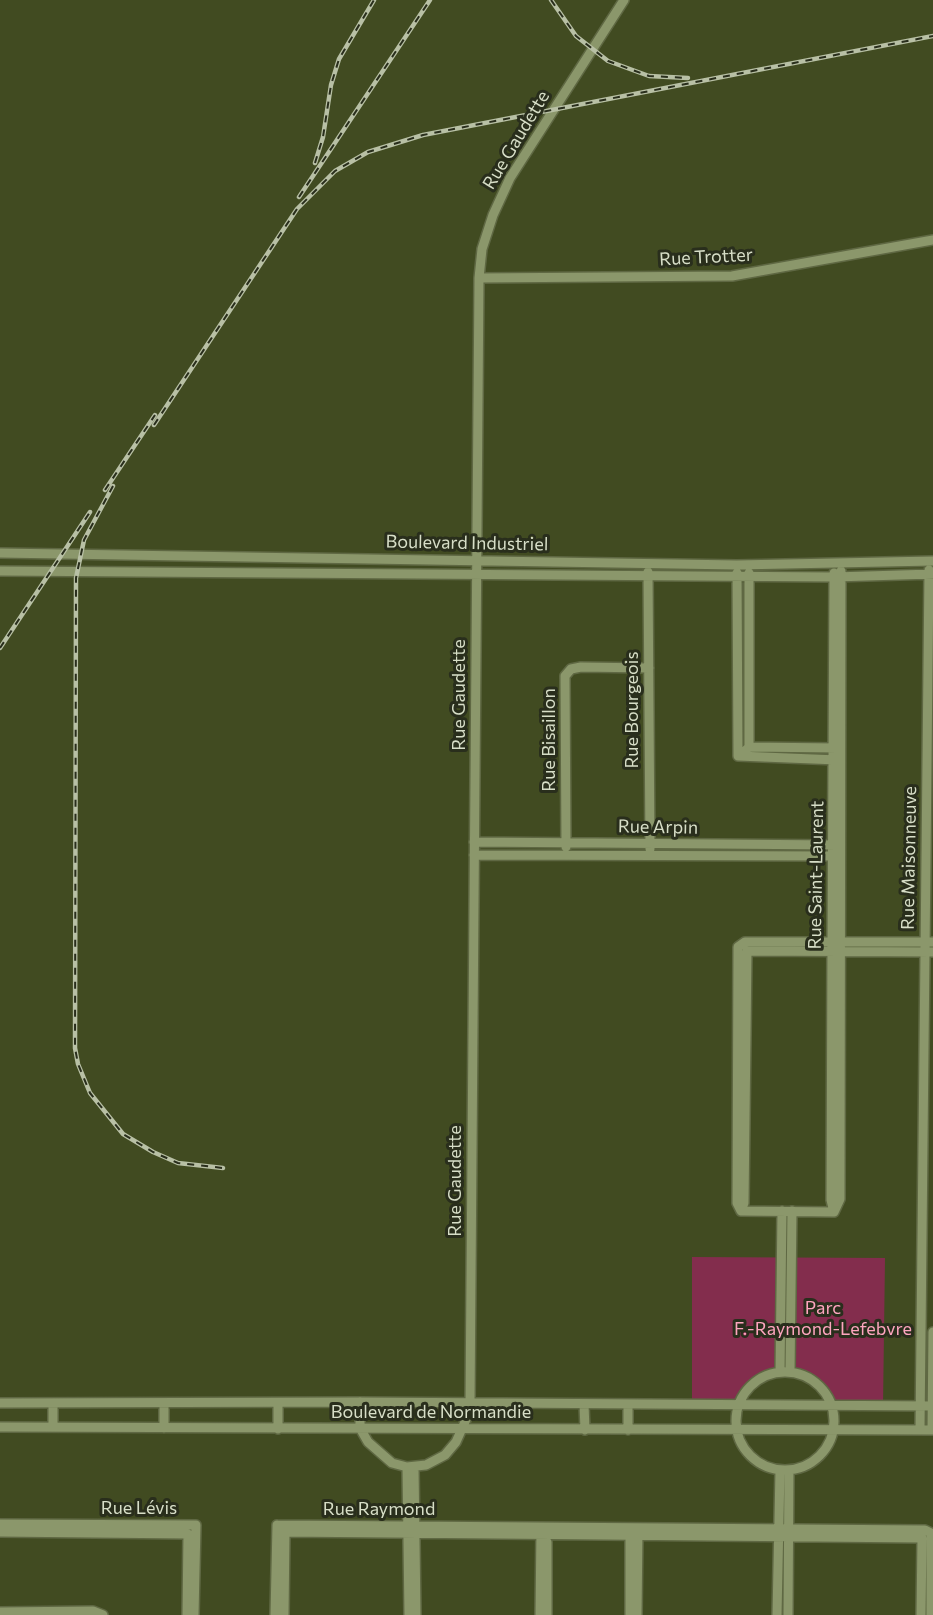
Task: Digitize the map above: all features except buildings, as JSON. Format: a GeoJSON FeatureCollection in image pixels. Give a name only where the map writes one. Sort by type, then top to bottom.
{"type":"FeatureCollection","features":[{"type":"Feature","properties":{"kind":"street","name":"Rue Gaudette"},"geometry":{"type":"LineString","coordinates":[[464,1428],[470,1402],[478,278],[482,249],[493,215],[510,178],[624,0]]}},
{"type":"Feature","properties":{"kind":"street","name":"Rue Trotter"},"geometry":{"type":"LineString","coordinates":[[478,278],[732,276],[933,240]]}},
{"type":"Feature","properties":{"kind":"street","name":"Boulevard Industriel"},"geometry":{"type":"LineString","coordinates":[[0,554],[361,557],[737,565],[931,562]]}},
{"type":"Feature","properties":{"kind":"street"},"geometry":{"type":"LineString","coordinates":[[211,573],[214,556]]}},
{"type":"Feature","properties":{"kind":"street"},"geometry":{"type":"LineString","coordinates":[[306,574],[309,557]]}},
{"type":"Feature","properties":{"kind":"street"},"geometry":{"type":"LineString","coordinates":[[360,574],[361,557]]}},
{"type":"Feature","properties":{"kind":"street","name":"Rue Maisonneuve"},"geometry":{"type":"LineString","coordinates":[[920,1430],[922,1210],[928,1119],[931,562]]}},
{"type":"Feature","properties":{"kind":"street","name":"Rue Bourgeois"},"geometry":{"type":"LineString","coordinates":[[648,564],[650,855]]}},
{"type":"Feature","properties":{"kind":"street"},"geometry":{"type":"LineString","coordinates":[[737,565],[738,756]]}},
{"type":"Feature","properties":{"kind":"street"},"geometry":{"type":"LineString","coordinates":[[749,565],[749,747]]}},
{"type":"Feature","properties":{"kind":"street","name":"Rue Saint-Laurent"},"geometry":{"type":"LineString","coordinates":[[835,947],[744,946],[739,1207],[834,1212],[840,1199],[835,1076],[837,565]]}},
{"type":"Feature","properties":{"kind":"street","name":"Boulevard Industriel"},"geometry":{"type":"LineString","coordinates":[[0,571],[838,577],[931,574]]}},
{"type":"Feature","properties":{"kind":"street","name":"Rue Bisaillon"},"geometry":{"type":"LineString","coordinates":[[566,855],[565,676],[571,669],[581,667],[649,668]]}},
{"type":"Feature","properties":{"kind":"street"},"geometry":{"type":"LineString","coordinates":[[738,674],[749,675]]}},
{"type":"Feature","properties":{"kind":"street"},"geometry":{"type":"LineString","coordinates":[[738,756],[749,747],[838,748]]}},
{"type":"Feature","properties":{"kind":"street"},"geometry":{"type":"LineString","coordinates":[[738,756],[838,760]]}},
{"type":"Feature","properties":{"kind":"street","name":"Rue Arpin"},"geometry":{"type":"LineString","coordinates":[[474,842],[837,845]]}},
{"type":"Feature","properties":{"kind":"street","name":"Rue Arpin"},"geometry":{"type":"LineString","coordinates":[[474,855],[837,856]]}},
{"type":"Feature","properties":{"kind":"street"},"geometry":{"type":"LineString","coordinates":[[835,947],[929,947]]}},
{"type":"Feature","properties":{"kind":"street"},"geometry":{"type":"LineString","coordinates":[[922,1210],[933,1209]]}},
{"type":"Feature","properties":{"kind":"street"},"geometry":{"type":"LineString","coordinates":[[780,1372],[785,1324],[787,1211]]}},
{"type":"Feature","properties":{"kind":"street"},"geometry":{"type":"LineString","coordinates":[[922,1292],[933,1292]]}},
{"type":"Feature","properties":{"kind":"street"},"geometry":{"type":"LineString","coordinates":[[785,1324],[790,1372]]}},
{"type":"Feature","properties":{"kind":"street"},"geometry":{"type":"LineString","coordinates":[[933,1332],[933,1430]]}},
{"type":"Feature","properties":{"kind":"street"},"geometry":{"type":"LineString","coordinates":[[780,1372],[790,1372],[816,1383],[826,1394],[832,1407],[833,1432],[821,1455],[800,1468],[784,1470],[768,1467],[752,1456],[742,1445],[738,1431],[739,1405],[755,1383],[780,1372]]}},
{"type":"Feature","properties":{"kind":"street"},"geometry":{"type":"LineString","coordinates":[[360,1402],[360,1428],[368,1442],[392,1462],[410,1467],[426,1465],[445,1455],[464,1428]]}},
{"type":"Feature","properties":{"kind":"street","name":"Boulevard de Normandie"},"geometry":{"type":"LineString","coordinates":[[0,1403],[470,1402],[832,1407],[933,1406]]}},
{"type":"Feature","properties":{"kind":"street"},"geometry":{"type":"LineString","coordinates":[[53,1403],[53,1426]]}},
{"type":"Feature","properties":{"kind":"street"},"geometry":{"type":"LineString","coordinates":[[164,1403],[164,1428]]}},
{"type":"Feature","properties":{"kind":"street"},"geometry":{"type":"LineString","coordinates":[[278,1404],[278,1429]]}},
{"type":"Feature","properties":{"kind":"street"},"geometry":{"type":"LineString","coordinates":[[584,1404],[585,1430]]}},
{"type":"Feature","properties":{"kind":"street"},"geometry":{"type":"LineString","coordinates":[[628,1404],[628,1430]]}},
{"type":"Feature","properties":{"kind":"street","name":"Boulevard de Normandie"},"geometry":{"type":"LineString","coordinates":[[0,1427],[833,1432],[933,1430]]}},
{"type":"Feature","properties":{"kind":"street"},"geometry":{"type":"LineString","coordinates":[[409,1615],[410,1467]]}},
{"type":"Feature","properties":{"kind":"street"},"geometry":{"type":"LineString","coordinates":[[784,1470],[788,1615]]}},
{"type":"Feature","properties":{"kind":"street","name":"Rue Lévis"},"geometry":{"type":"LineString","coordinates":[[0,1524],[188,1534]]}},
{"type":"Feature","properties":{"kind":"street","name":"Rue Lévis"},"geometry":{"type":"LineString","coordinates":[[0,1532],[195,1525]]}},
{"type":"Feature","properties":{"kind":"street","name":"Rue Lévis"},"geometry":{"type":"LineString","coordinates":[[187,1615],[188,1534],[195,1525]]}},
{"type":"Feature","properties":{"kind":"street","name":"Rue Lévis"},"geometry":{"type":"LineString","coordinates":[[194,1615],[195,1525]]}},
{"type":"Feature","properties":{"kind":"street"},"geometry":{"type":"LineString","coordinates":[[275,1615],[281,1528]]}},
{"type":"Feature","properties":{"kind":"street"},"geometry":{"type":"LineString","coordinates":[[281,1528],[284,1615]]}},
{"type":"Feature","properties":{"kind":"street","name":"Rue Raymond"},"geometry":{"type":"LineString","coordinates":[[281,1528],[877,1533],[926,1530],[931,1533]]}},
{"type":"Feature","properties":{"kind":"street"},"geometry":{"type":"LineString","coordinates":[[411,1529],[416,1615]]}},
{"type":"Feature","properties":{"kind":"street"},"geometry":{"type":"LineString","coordinates":[[540,1615],[544,1530]]}},
{"type":"Feature","properties":{"kind":"street"},"geometry":{"type":"LineString","coordinates":[[544,1530],[547,1615]]}},
{"type":"Feature","properties":{"kind":"street"},"geometry":{"type":"LineString","coordinates":[[630,1615],[634,1531]]}},
{"type":"Feature","properties":{"kind":"street"},"geometry":{"type":"LineString","coordinates":[[634,1531],[637,1615]]}},
{"type":"Feature","properties":{"kind":"street"},"geometry":{"type":"LineString","coordinates":[[777,1615],[784,1532]]}},
{"type":"Feature","properties":{"kind":"street","name":"Rue Raymond"},"geometry":{"type":"LineString","coordinates":[[877,1533],[922,1538]]}},
{"type":"Feature","properties":{"kind":"street"},"geometry":{"type":"LineString","coordinates":[[921,1615],[922,1538],[931,1533],[931,1615]]}},
{"type":"Feature","properties":{"kind":"street"},"geometry":{"type":"LineString","coordinates":[[0,1612],[93,1611],[103,1615]]}},
{"type":"Feature","properties":{"kind":"green space","name":"Parc F.-Raymond-Lefebvre"},"geometry":{"type":"Polygon","coordinates":[[[692,1257],[885,1258],[883,1406],[833,1407],[823,1386],[807,1376],[787,1370],[766,1376],[751,1387],[740,1404],[692,1404],[692,1257]]]}},
{"type":"Feature","properties":{"kind":"railway"},"geometry":{"type":"LineString","coordinates":[[315,163],[323,137],[331,85],[339,59],[374,0]]}},
{"type":"Feature","properties":{"kind":"railway"},"geometry":{"type":"LineString","coordinates":[[299,197],[430,0]]}},
{"type":"Feature","properties":{"kind":"railway"},"geometry":{"type":"LineString","coordinates":[[551,0],[576,36],[608,61],[649,76],[688,78]]}},
{"type":"Feature","properties":{"kind":"railway"},"geometry":{"type":"LineString","coordinates":[[154,425],[297,209],[335,171],[368,152],[423,135],[933,36]]}},
{"type":"Feature","properties":{"kind":"railway"},"geometry":{"type":"LineString","coordinates":[[105,490],[155,415]]}},
{"type":"Feature","properties":{"kind":"railway"},"geometry":{"type":"LineString","coordinates":[[113,486],[84,540],[76,578],[75,1048],[78,1064],[90,1093],[123,1134],[153,1152],[178,1163],[223,1168]]}},
{"type":"Feature","properties":{"kind":"railway"},"geometry":{"type":"LineString","coordinates":[[0,648],[90,512]]}}]}
